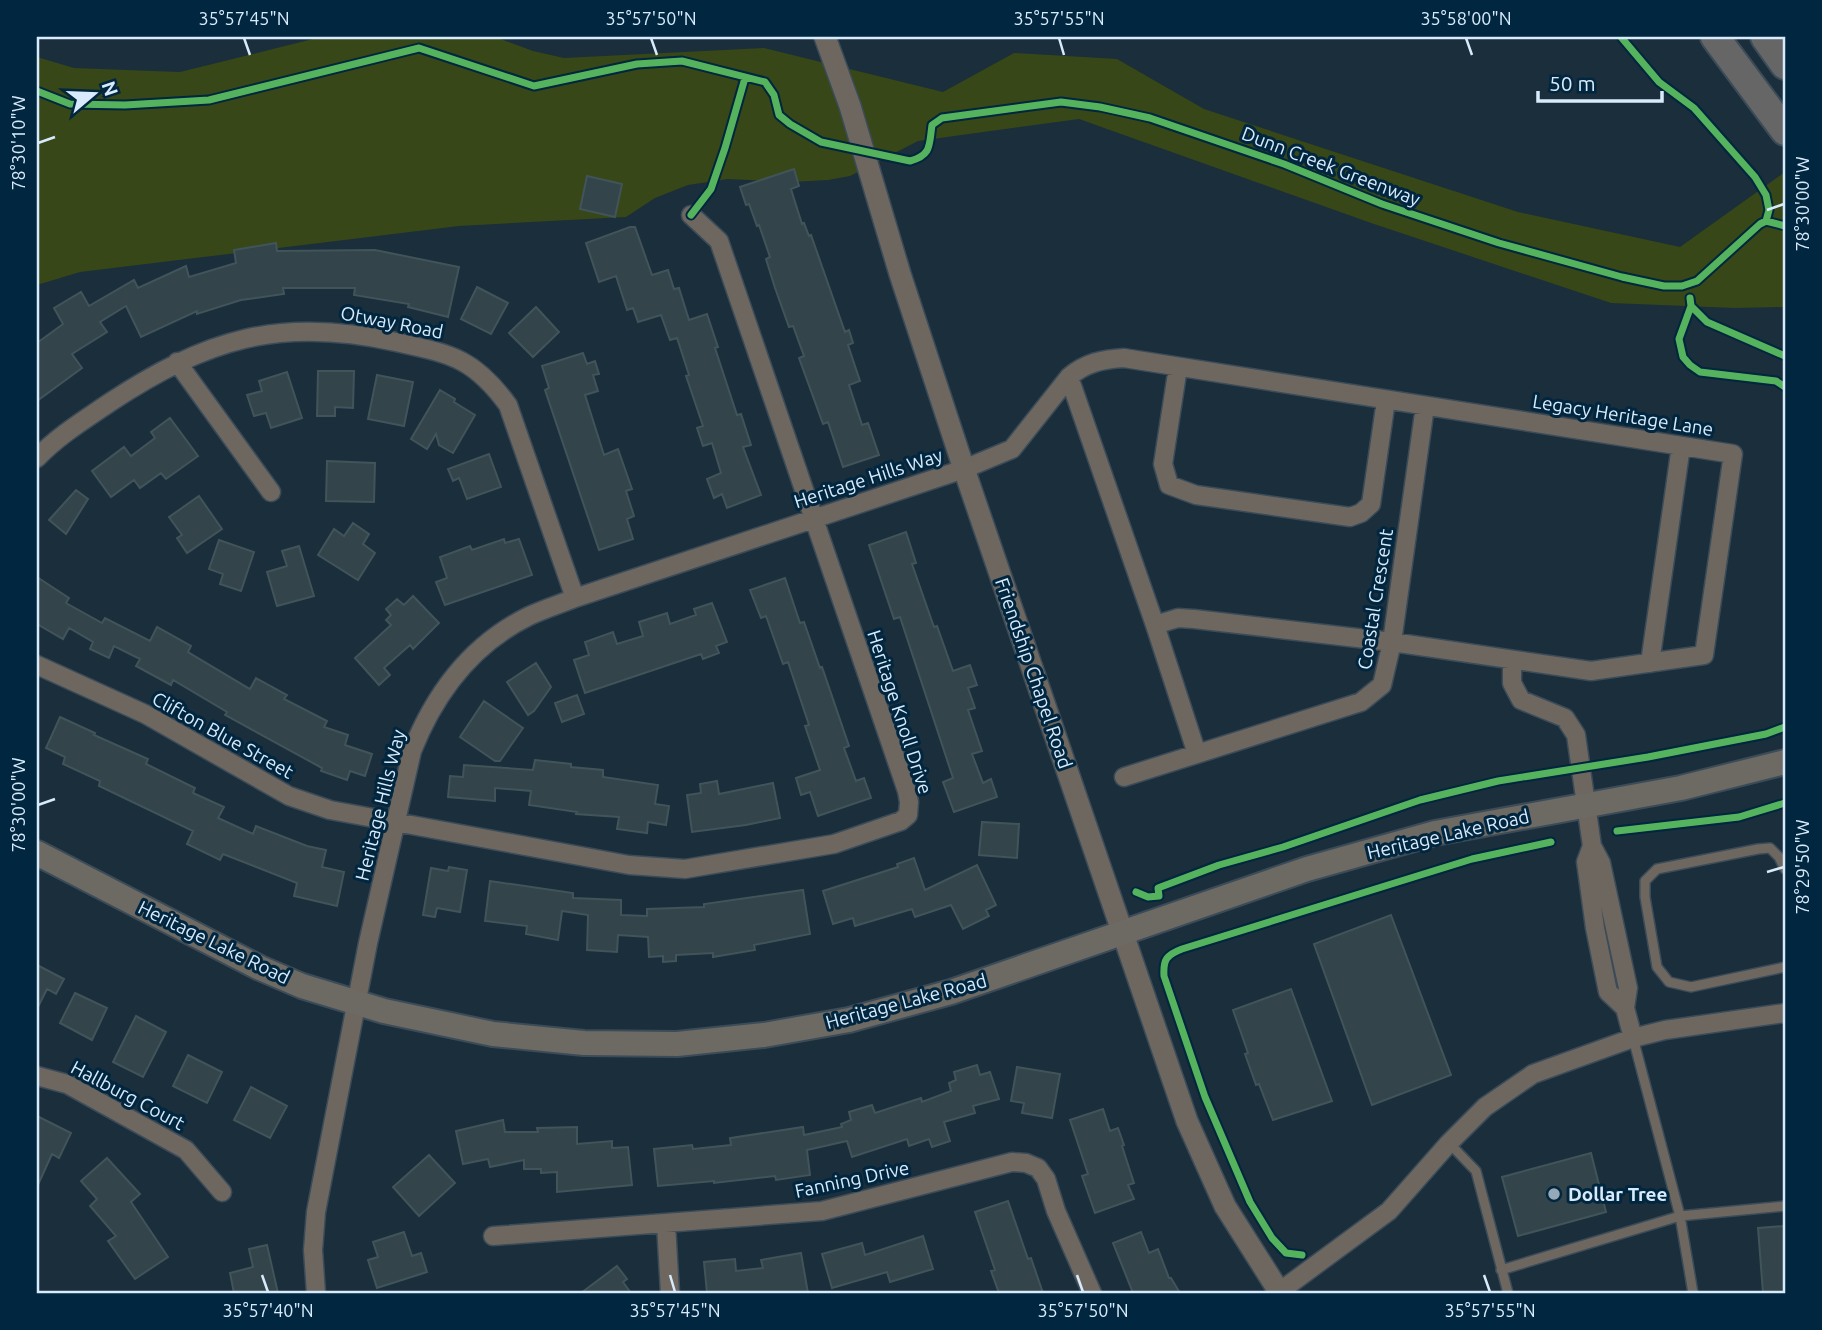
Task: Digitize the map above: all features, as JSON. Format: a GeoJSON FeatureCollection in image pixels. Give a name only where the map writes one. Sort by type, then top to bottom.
{"type":"FeatureCollection","features":[{"type":"Feature","properties":{"kind":"highway"},"geometry":{"type":"LineString","coordinates":[[1715,37],[1785,131]]}},
{"type":"Feature","properties":{"kind":"highway"},"geometry":{"type":"LineString","coordinates":[[1765,37],[1785,65]]}},
{"type":"Feature","properties":{"kind":"main road","name":"Heritage Lake Road"},"geometry":{"type":"LineString","coordinates":[[37,853],[260,968],[302,986],[358,1003],[434,1024],[493,1034],[584,1043],[677,1044],[764,1035],[849,1020],[951,992],[1307,869],[1422,837],[1681,788],[1785,762]]}},
{"type":"Feature","properties":{"kind":"street","name":"Friendship Chapel Road"},"geometry":{"type":"LineString","coordinates":[[825,37],[850,106],[900,274],[964,469],[1187,1121],[1225,1206],[1279,1293]]}},
{"type":"Feature","properties":{"kind":"street","name":"Heritage Knoll Drive"},"geometry":{"type":"LineString","coordinates":[[395,822],[629,865],[685,869],[834,844],[901,821],[908,815],[907,791],[719,241],[691,215]]}},
{"type":"Feature","properties":{"kind":"street","name":"Otway Road"},"geometry":{"type":"LineString","coordinates":[[37,458],[64,433],[147,378],[177,362],[223,344],[258,335],[291,330],[346,332],[448,354],[468,363],[491,381],[508,405],[575,598]]}},
{"type":"Feature","properties":{"kind":"street","name":"Legacy Heritage Lane"},"geometry":{"type":"LineString","coordinates":[[964,469],[1012,449],[1069,377],[1080,368],[1105,359],[1124,358],[1733,454],[1703,655],[1591,671],[1392,642],[1194,619],[1178,618],[1155,625]]}},
{"type":"Feature","properties":{"kind":"street"},"geometry":{"type":"LineString","coordinates":[[177,362],[271,492]]}},
{"type":"Feature","properties":{"kind":"street"},"geometry":{"type":"LineString","coordinates":[[1178,367],[1163,464],[1169,485],[1196,495],[1350,517],[1361,513],[1371,504],[1386,400]]}},
{"type":"Feature","properties":{"kind":"street"},"geometry":{"type":"LineString","coordinates":[[1069,377],[1197,754]]}},
{"type":"Feature","properties":{"kind":"street","name":"Coastal Crescent"},"geometry":{"type":"LineString","coordinates":[[1124,777],[1361,702],[1382,685],[1392,642],[1425,406]]}},
{"type":"Feature","properties":{"kind":"street"},"geometry":{"type":"LineString","coordinates":[[1650,663],[1681,446]]}},
{"type":"Feature","properties":{"kind":"street","name":"Heritage Hills Way"},"geometry":{"type":"LineString","coordinates":[[316,1293],[313,1250],[316,1212],[395,822],[412,751],[423,722],[457,672],[478,650],[530,616],[575,598],[813,517],[964,469]]}},
{"type":"Feature","properties":{"kind":"street"},"geometry":{"type":"LineString","coordinates":[[1512,660],[1512,683],[1521,700],[1565,718],[1576,735],[1592,846],[1586,862],[1595,928],[1608,992],[1625,1008],[1633,1038]]}},
{"type":"Feature","properties":{"kind":"street","name":"Clifton Blue Street"},"geometry":{"type":"LineString","coordinates":[[37,665],[145,714],[289,796],[330,810],[395,822]]}},
{"type":"Feature","properties":{"kind":"street"},"geometry":{"type":"LineString","coordinates":[[1279,1293],[1389,1211],[1485,1107],[1533,1074],[1633,1038],[1665,1030],[1785,1013]]}},
{"type":"Feature","properties":{"kind":"street","name":"Hallburg Court"},"geometry":{"type":"LineString","coordinates":[[37,1076],[67,1084],[187,1150],[222,1192]]}},
{"type":"Feature","properties":{"kind":"street","name":"Fanning Drive"},"geometry":{"type":"LineString","coordinates":[[493,1236],[822,1211],[1012,1162],[1026,1163],[1038,1168],[1046,1180],[1056,1212],[1092,1293]]}},
{"type":"Feature","properties":{"kind":"street"},"geometry":{"type":"LineString","coordinates":[[666,1224],[670,1293]]}},
{"type":"Feature","properties":{"kind":"lane"},"geometry":{"type":"LineString","coordinates":[[1785,869],[1770,848],[1670,866],[1657,869],[1646,881],[1645,897],[1657,967],[1669,982],[1690,987],[1785,967]]}},
{"type":"Feature","properties":{"kind":"lane"},"geometry":{"type":"LineString","coordinates":[[1633,1038],[1680,1216],[1693,1293]]}},
{"type":"Feature","properties":{"kind":"lane"},"geometry":{"type":"LineString","coordinates":[[1449,1143],[1476,1171],[1508,1293]]}},
{"type":"Feature","properties":{"kind":"lane"},"geometry":{"type":"LineString","coordinates":[[1501,1270],[1680,1216],[1785,1206]]}},
{"type":"Feature","properties":{"kind":"green space"},"geometry":{"type":"Polygon","coordinates":[[[321,37],[495,37],[533,51],[564,58],[764,48],[943,92],[1014,53],[1117,59],[1204,109],[1518,212],[1680,247],[1785,172],[1785,307],[1735,308],[1611,303],[1371,223],[1079,119],[918,141],[850,176],[828,180],[790,182],[728,179],[688,185],[655,198],[626,217],[459,226],[80,272],[37,285],[37,57],[74,68],[180,72],[321,37]]]}},
{"type":"Feature","properties":{"kind":"building"},"geometry":{"type":"Polygon","coordinates":[[[794,169],[799,186],[791,189],[802,224],[804,223],[809,236],[811,235],[845,332],[849,330],[853,343],[848,345],[860,381],[849,385],[862,425],[868,423],[879,455],[843,467],[828,422],[823,424],[799,358],[804,356],[793,326],[789,327],[775,288],[766,259],[770,257],[759,225],[757,226],[749,204],[746,205],[740,187],[794,169]]]}},
{"type":"Feature","properties":{"kind":"building"},"geometry":{"type":"Polygon","coordinates":[[[587,176],[622,184],[615,217],[580,209],[587,176]]]}},
{"type":"Feature","properties":{"kind":"building"},"geometry":{"type":"Polygon","coordinates":[[[635,227],[652,275],[668,270],[674,289],[679,288],[689,320],[707,314],[737,415],[741,414],[751,445],[743,447],[761,495],[727,508],[722,494],[714,498],[707,479],[721,473],[712,443],[703,446],[697,428],[703,426],[686,376],[689,375],[677,338],[670,340],[661,315],[638,322],[633,308],[627,310],[616,276],[599,282],[586,243],[635,227]]]}},
{"type":"Feature","properties":{"kind":"building"},"geometry":{"type":"Polygon","coordinates":[[[276,243],[277,251],[375,250],[459,267],[448,317],[408,307],[409,304],[354,295],[355,288],[283,288],[284,294],[241,300],[197,314],[197,311],[141,337],[126,306],[100,322],[107,332],[72,354],[82,368],[37,401],[37,343],[63,324],[54,308],[81,292],[89,306],[134,280],[138,288],[186,266],[189,277],[236,263],[234,250],[276,243]]]}},
{"type":"Feature","properties":{"kind":"building"},"geometry":{"type":"Polygon","coordinates":[[[477,287],[508,303],[491,334],[461,319],[477,287]]]}},
{"type":"Feature","properties":{"kind":"building"},"geometry":{"type":"Polygon","coordinates":[[[536,307],[559,332],[533,357],[509,333],[536,307]]]}},
{"type":"Feature","properties":{"kind":"building"},"geometry":{"type":"Polygon","coordinates":[[[583,353],[587,364],[595,361],[599,374],[593,375],[598,391],[585,395],[604,455],[618,449],[632,489],[626,491],[634,516],[627,519],[633,539],[599,550],[545,390],[549,388],[542,366],[583,353]]]}},
{"type":"Feature","properties":{"kind":"building"},"geometry":{"type":"Polygon","coordinates":[[[318,371],[354,371],[353,408],[335,407],[335,416],[317,416],[318,371]]]}},
{"type":"Feature","properties":{"kind":"building"},"geometry":{"type":"Polygon","coordinates":[[[287,372],[302,418],[271,428],[266,413],[254,416],[247,395],[262,391],[259,381],[287,372]]]}},
{"type":"Feature","properties":{"kind":"building"},"geometry":{"type":"Polygon","coordinates":[[[377,375],[413,382],[404,426],[368,419],[377,375]]]}},
{"type":"Feature","properties":{"kind":"building"},"geometry":{"type":"Polygon","coordinates":[[[440,390],[475,415],[453,453],[439,445],[436,434],[427,449],[411,439],[440,390]]]}},
{"type":"Feature","properties":{"kind":"building"},"geometry":{"type":"Polygon","coordinates":[[[170,418],[198,456],[166,479],[161,473],[140,488],[134,480],[111,497],[92,471],[124,447],[131,456],[155,438],[151,432],[170,418]]]}},
{"type":"Feature","properties":{"kind":"building"},"geometry":{"type":"Polygon","coordinates":[[[489,454],[501,487],[467,499],[459,478],[453,481],[448,469],[489,454]]]}},
{"type":"Feature","properties":{"kind":"building"},"geometry":{"type":"Polygon","coordinates":[[[327,461],[375,463],[374,502],[326,501],[327,461]]]}},
{"type":"Feature","properties":{"kind":"building"},"geometry":{"type":"Polygon","coordinates":[[[76,490],[88,499],[66,534],[49,520],[76,490]]]}},
{"type":"Feature","properties":{"kind":"building"},"geometry":{"type":"Polygon","coordinates":[[[199,496],[222,529],[187,553],[177,538],[182,535],[169,517],[199,496]]]}},
{"type":"Feature","properties":{"kind":"building"},"geometry":{"type":"Polygon","coordinates":[[[353,523],[369,534],[363,544],[375,553],[358,580],[318,555],[334,529],[344,536],[353,523]]]}},
{"type":"Feature","properties":{"kind":"building"},"geometry":{"type":"Polygon","coordinates":[[[906,532],[916,563],[912,564],[953,671],[970,665],[977,685],[968,688],[975,708],[968,710],[982,751],[972,754],[983,783],[991,779],[997,797],[954,812],[943,782],[953,778],[900,617],[894,619],[869,545],[906,532]]]}},
{"type":"Feature","properties":{"kind":"building"},"geometry":{"type":"Polygon","coordinates":[[[504,539],[505,543],[519,539],[532,575],[445,605],[436,582],[447,578],[440,557],[470,546],[472,550],[504,539]]]}},
{"type":"Feature","properties":{"kind":"building"},"geometry":{"type":"Polygon","coordinates":[[[219,540],[254,552],[241,591],[220,584],[223,574],[209,569],[219,540]]]}},
{"type":"Feature","properties":{"kind":"building"},"geometry":{"type":"Polygon","coordinates":[[[299,546],[314,596],[277,606],[267,572],[287,566],[282,551],[299,546]]]}},
{"type":"Feature","properties":{"kind":"building"},"geometry":{"type":"Polygon","coordinates":[[[37,577],[69,598],[66,603],[102,623],[105,618],[150,641],[157,627],[191,646],[188,652],[250,689],[256,678],[287,695],[284,699],[327,721],[324,727],[348,735],[345,745],[372,754],[365,776],[350,771],[347,780],[321,771],[322,768],[225,715],[227,712],[173,680],[171,685],[136,666],[140,659],[114,646],[109,658],[90,649],[93,642],[69,628],[63,639],[37,624],[37,577]]]}},
{"type":"Feature","properties":{"kind":"building"},"geometry":{"type":"Polygon","coordinates":[[[785,578],[800,623],[804,622],[820,668],[822,667],[849,746],[844,748],[856,781],[864,778],[871,798],[818,816],[810,792],[801,795],[796,778],[820,770],[805,726],[809,725],[788,662],[783,664],[766,616],[761,618],[750,590],[785,578]]]}},
{"type":"Feature","properties":{"kind":"building"},"geometry":{"type":"Polygon","coordinates":[[[413,596],[439,623],[413,649],[410,645],[384,668],[390,675],[379,685],[355,658],[391,625],[386,620],[391,615],[386,609],[397,599],[404,605],[413,596]]]}},
{"type":"Feature","properties":{"kind":"building"},"geometry":{"type":"Polygon","coordinates":[[[712,603],[727,642],[716,646],[719,653],[703,659],[701,654],[585,693],[574,660],[589,655],[585,642],[613,632],[617,644],[643,636],[639,622],[667,613],[670,624],[696,615],[694,609],[712,603]]]}},
{"type":"Feature","properties":{"kind":"building"},"geometry":{"type":"Polygon","coordinates":[[[536,663],[551,687],[528,715],[507,682],[536,663]]]}},
{"type":"Feature","properties":{"kind":"building"},"geometry":{"type":"Polygon","coordinates":[[[577,695],[584,714],[562,722],[555,703],[577,695]]]}},
{"type":"Feature","properties":{"kind":"building"},"geometry":{"type":"Polygon","coordinates":[[[484,701],[523,728],[500,761],[495,761],[460,737],[484,701]]]}},
{"type":"Feature","properties":{"kind":"building"},"geometry":{"type":"Polygon","coordinates":[[[60,717],[148,759],[146,764],[195,788],[193,793],[224,807],[218,818],[253,834],[256,826],[307,846],[326,850],[322,867],[344,872],[337,906],[294,896],[297,883],[223,854],[220,860],[187,844],[193,831],[99,786],[100,781],[63,764],[65,757],[46,748],[60,717]]]}},
{"type":"Feature","properties":{"kind":"building"},"geometry":{"type":"Polygon","coordinates":[[[535,760],[603,770],[603,777],[658,785],[655,804],[669,806],[666,825],[648,822],[647,833],[617,829],[619,817],[576,814],[577,812],[529,805],[531,791],[495,788],[495,801],[448,797],[450,776],[463,777],[464,765],[533,770],[535,760]]]}},
{"type":"Feature","properties":{"kind":"building"},"geometry":{"type":"Polygon","coordinates":[[[717,781],[719,794],[773,783],[780,818],[692,832],[687,795],[701,793],[700,784],[717,781]]]}},
{"type":"Feature","properties":{"kind":"building"},"geometry":{"type":"Polygon","coordinates":[[[982,822],[1019,824],[1017,858],[979,855],[982,822]]]}},
{"type":"Feature","properties":{"kind":"building"},"geometry":{"type":"Polygon","coordinates":[[[914,858],[925,890],[977,865],[996,905],[986,910],[989,916],[963,929],[951,905],[915,917],[912,909],[855,926],[853,918],[833,924],[823,891],[898,867],[897,864],[914,858]]]}},
{"type":"Feature","properties":{"kind":"building"},"geometry":{"type":"Polygon","coordinates":[[[449,867],[467,870],[460,912],[437,908],[435,917],[423,915],[431,868],[448,871],[449,867]]]}},
{"type":"Feature","properties":{"kind":"building"},"geometry":{"type":"Polygon","coordinates":[[[490,881],[573,893],[573,898],[621,900],[621,915],[647,916],[647,909],[704,907],[704,904],[803,890],[810,934],[754,945],[755,950],[713,957],[713,953],[676,955],[676,961],[663,962],[663,956],[649,957],[648,937],[618,935],[617,952],[587,950],[588,915],[562,911],[558,940],[526,934],[527,926],[485,921],[490,881]]]}},
{"type":"Feature","properties":{"kind":"building"},"geometry":{"type":"Polygon","coordinates":[[[1391,915],[1451,1075],[1372,1105],[1314,944],[1391,915]]]}},
{"type":"Feature","properties":{"kind":"building"},"geometry":{"type":"Polygon","coordinates":[[[37,965],[64,979],[56,994],[47,989],[37,1009],[37,965]]]}},
{"type":"Feature","properties":{"kind":"building"},"geometry":{"type":"Polygon","coordinates":[[[1291,989],[1332,1101],[1273,1120],[1259,1084],[1256,1085],[1233,1010],[1291,989]]]}},
{"type":"Feature","properties":{"kind":"building"},"geometry":{"type":"Polygon","coordinates":[[[75,993],[107,1008],[92,1040],[60,1023],[75,993]]]}},
{"type":"Feature","properties":{"kind":"building"},"geometry":{"type":"Polygon","coordinates":[[[136,1016],[166,1032],[143,1077],[113,1062],[136,1016]]]}},
{"type":"Feature","properties":{"kind":"building"},"geometry":{"type":"Polygon","coordinates":[[[188,1055],[222,1072],[207,1103],[173,1086],[188,1055]]]}},
{"type":"Feature","properties":{"kind":"building"},"geometry":{"type":"Polygon","coordinates":[[[977,1065],[980,1075],[990,1072],[999,1099],[973,1106],[975,1113],[944,1122],[950,1141],[932,1147],[929,1139],[909,1146],[907,1139],[852,1157],[847,1141],[807,1150],[810,1175],[776,1180],[775,1176],[658,1186],[654,1149],[731,1145],[730,1138],[803,1127],[804,1135],[842,1127],[841,1124],[851,1120],[849,1112],[872,1105],[875,1113],[921,1098],[922,1102],[951,1091],[949,1083],[956,1080],[954,1072],[977,1065]]]}},
{"type":"Feature","properties":{"kind":"building"},"geometry":{"type":"Polygon","coordinates":[[[1017,1067],[1060,1074],[1052,1118],[1022,1113],[1024,1103],[1011,1101],[1017,1067]]]}},
{"type":"Feature","properties":{"kind":"building"},"geometry":{"type":"Polygon","coordinates":[[[251,1087],[287,1106],[270,1138],[234,1120],[251,1087]]]}},
{"type":"Feature","properties":{"kind":"building"},"geometry":{"type":"Polygon","coordinates":[[[1103,1109],[1110,1131],[1118,1128],[1124,1145],[1122,1146],[1134,1183],[1128,1185],[1134,1199],[1095,1213],[1082,1176],[1088,1174],[1070,1120],[1103,1109]]]}},
{"type":"Feature","properties":{"kind":"building"},"geometry":{"type":"Polygon","coordinates":[[[37,1116],[71,1133],[59,1158],[52,1154],[37,1187],[37,1116]]]}},
{"type":"Feature","properties":{"kind":"building"},"geometry":{"type":"Polygon","coordinates":[[[503,1120],[505,1132],[538,1132],[537,1128],[577,1127],[577,1144],[612,1141],[612,1148],[628,1147],[632,1185],[557,1192],[557,1172],[541,1173],[541,1169],[524,1169],[524,1160],[490,1167],[488,1159],[463,1164],[456,1131],[503,1120]]]}},
{"type":"Feature","properties":{"kind":"building","name":"Dollar Tree"},"geometry":{"type":"Polygon","coordinates":[[[1591,1153],[1606,1212],[1518,1236],[1502,1177],[1591,1153]]]}},
{"type":"Feature","properties":{"kind":"building"},"geometry":{"type":"Polygon","coordinates":[[[429,1155],[455,1183],[419,1216],[393,1187],[429,1155]]]}},
{"type":"Feature","properties":{"kind":"building"},"geometry":{"type":"Polygon","coordinates":[[[107,1158],[140,1194],[131,1202],[168,1257],[135,1279],[108,1241],[116,1236],[90,1206],[97,1199],[81,1181],[107,1158]]]}},
{"type":"Feature","properties":{"kind":"building"},"geometry":{"type":"Polygon","coordinates":[[[1008,1201],[1043,1293],[999,1293],[991,1271],[995,1270],[975,1212],[1008,1201]]]}},
{"type":"Feature","properties":{"kind":"building"},"geometry":{"type":"Polygon","coordinates":[[[1785,1226],[1785,1293],[1763,1293],[1758,1228],[1785,1226]]]}},
{"type":"Feature","properties":{"kind":"building"},"geometry":{"type":"Polygon","coordinates":[[[404,1232],[412,1256],[421,1253],[427,1272],[377,1288],[368,1260],[378,1257],[373,1242],[404,1232]]]}},
{"type":"Feature","properties":{"kind":"building"},"geometry":{"type":"Polygon","coordinates":[[[1141,1232],[1149,1253],[1158,1249],[1169,1278],[1180,1293],[1133,1293],[1113,1243],[1141,1232]]]}},
{"type":"Feature","properties":{"kind":"building"},"geometry":{"type":"Polygon","coordinates":[[[923,1236],[933,1269],[890,1282],[887,1272],[832,1288],[822,1254],[862,1243],[865,1255],[923,1236]]]}},
{"type":"Feature","properties":{"kind":"building"},"geometry":{"type":"Polygon","coordinates":[[[267,1245],[278,1293],[234,1293],[230,1273],[253,1267],[249,1249],[267,1245]]]}},
{"type":"Feature","properties":{"kind":"building"},"geometry":{"type":"Polygon","coordinates":[[[801,1253],[808,1293],[707,1293],[704,1262],[735,1259],[736,1271],[763,1268],[761,1260],[801,1253]]]}},
{"type":"Feature","properties":{"kind":"building"},"geometry":{"type":"Polygon","coordinates":[[[617,1266],[627,1279],[623,1282],[631,1293],[581,1293],[617,1266]]]}},
{"type":"Feature","properties":{"kind":"cycle path"},"geometry":{"type":"LineString","coordinates":[[1621,37],[1659,82],[1694,108],[1755,177],[1766,195],[1769,210],[1766,221]]}},
{"type":"Feature","properties":{"kind":"cycle path","name":"Dunn Creek Greenway"},"geometry":{"type":"LineString","coordinates":[[37,91],[70,104],[125,105],[209,100],[419,48],[534,86],[637,64],[682,61],[765,82],[774,95],[779,115],[821,142],[910,161],[926,152],[930,144],[932,125],[942,118],[1061,102],[1150,118],[1284,164],[1382,204],[1499,243],[1664,286],[1682,286],[1697,281],[1766,221],[1785,226]]}},
{"type":"Feature","properties":{"kind":"cycle path"},"geometry":{"type":"LineString","coordinates":[[691,215],[711,189],[745,78]]}},
{"type":"Feature","properties":{"kind":"cycle path"},"geometry":{"type":"LineString","coordinates":[[1690,298],[1691,306],[1707,322],[1785,356]]}},
{"type":"Feature","properties":{"kind":"cycle path"},"geometry":{"type":"LineString","coordinates":[[1691,306],[1679,339],[1683,357],[1690,365],[1700,372],[1776,381],[1785,387]]}},
{"type":"Feature","properties":{"kind":"cycle path"},"geometry":{"type":"LineString","coordinates":[[1136,892],[1148,897],[1159,896],[1158,888],[1219,865],[1283,847],[1420,800],[1498,781],[1648,757],[1766,734],[1785,727]]}},
{"type":"Feature","properties":{"kind":"cycle path"},"geometry":{"type":"LineString","coordinates":[[1617,831],[1739,817],[1785,803]]}},
{"type":"Feature","properties":{"kind":"cycle path"},"geometry":{"type":"LineString","coordinates":[[1302,1255],[1286,1253],[1272,1238],[1250,1202],[1205,1097],[1164,976],[1167,959],[1182,949],[1472,859],[1551,842]]}},
{"type":"Feature","properties":{"kind":"place","name":"Dollar Tree"},"geometry":{"type":"Point","coordinates":[1554,1194]}}]}
